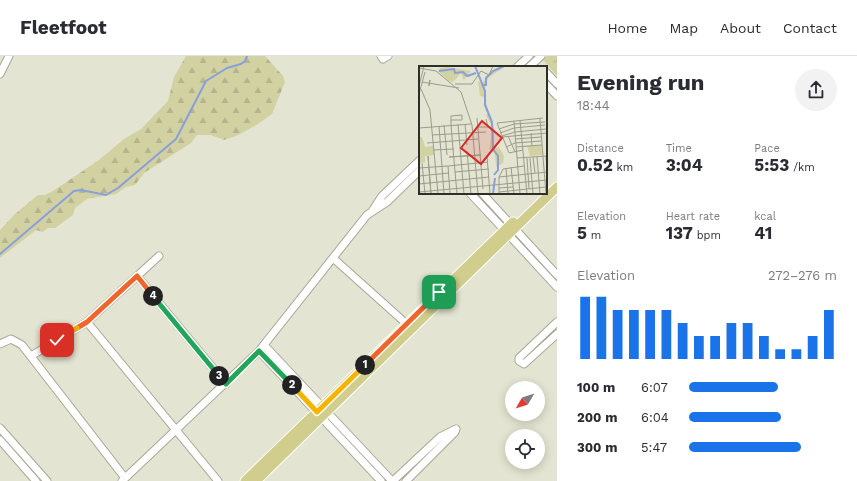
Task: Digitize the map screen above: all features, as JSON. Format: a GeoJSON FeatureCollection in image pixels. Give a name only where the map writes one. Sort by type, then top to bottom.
{"type":"FeatureCollection","features":[{"type":"Feature","properties":{"kind":"main road"},"geometry":{"type":"LineString","coordinates":[[547,189],[557,179]]}},
{"type":"Feature","properties":{"kind":"main road"},"geometry":{"type":"LineString","coordinates":[[256,481],[323,411],[409,326],[510,229],[557,187]]}},
{"type":"Feature","properties":{"kind":"main road"},"geometry":{"type":"LineString","coordinates":[[510,229],[542,194]]}},
{"type":"Feature","properties":{"kind":"main road"},"geometry":{"type":"LineString","coordinates":[[245,481],[323,411]]}},
{"type":"Feature","properties":{"kind":"street"},"geometry":{"type":"LineString","coordinates":[[0,72],[2,62],[9,56]]}},
{"type":"Feature","properties":{"kind":"street"},"geometry":{"type":"LineString","coordinates":[[382,56],[383,59],[388,56]]}},
{"type":"Feature","properties":{"kind":"street"},"geometry":{"type":"LineString","coordinates":[[519,66],[530,58],[540,66]]}},
{"type":"Feature","properties":{"kind":"street"},"geometry":{"type":"LineString","coordinates":[[547,73],[557,84]]}},
{"type":"Feature","properties":{"kind":"street"},"geometry":{"type":"LineString","coordinates":[[547,85],[557,96]]}},
{"type":"Feature","properties":{"kind":"street"},"geometry":{"type":"LineString","coordinates":[[0,344],[9,339],[14,340],[31,356],[124,480],[259,351],[351,233],[373,210],[384,205],[390,194],[419,161]]}},
{"type":"Feature","properties":{"kind":"street"},"geometry":{"type":"LineString","coordinates":[[390,194],[419,171]]}},
{"type":"Feature","properties":{"kind":"street"},"geometry":{"type":"LineString","coordinates":[[471,194],[510,229],[557,275]]}},
{"type":"Feature","properties":{"kind":"street"},"geometry":{"type":"LineString","coordinates":[[483,194],[557,287]]}},
{"type":"Feature","properties":{"kind":"street"},"geometry":{"type":"LineString","coordinates":[[31,356],[87,322],[159,256]]}},
{"type":"Feature","properties":{"kind":"street"},"geometry":{"type":"LineString","coordinates":[[333,258],[409,326]]}},
{"type":"Feature","properties":{"kind":"street"},"geometry":{"type":"LineString","coordinates":[[137,276],[226,384]]}},
{"type":"Feature","properties":{"kind":"street"},"geometry":{"type":"LineString","coordinates":[[87,322],[218,481]]}},
{"type":"Feature","properties":{"kind":"street"},"geometry":{"type":"LineString","coordinates":[[557,322],[519,358],[519,361],[524,364],[557,334]]}},
{"type":"Feature","properties":{"kind":"street"},"geometry":{"type":"LineString","coordinates":[[264,344],[323,411],[381,481]]}},
{"type":"Feature","properties":{"kind":"street"},"geometry":{"type":"LineString","coordinates":[[259,351],[323,411],[393,481],[440,437],[456,429],[455,432],[406,481]]}},
{"type":"Feature","properties":{"kind":"street"},"geometry":{"type":"LineString","coordinates":[[0,428],[47,481]]}},
{"type":"Feature","properties":{"kind":"street"},"geometry":{"type":"LineString","coordinates":[[0,440],[36,481]]}},
{"type":"Feature","properties":{"kind":"green space"},"geometry":{"type":"Polygon","coordinates":[[[186,56],[265,56],[283,76],[285,82],[272,114],[255,126],[236,136],[224,140],[211,135],[197,135],[191,143],[144,173],[135,185],[126,187],[116,194],[87,199],[75,208],[73,215],[55,228],[48,228],[43,232],[36,230],[0,258],[0,230],[15,214],[38,195],[45,195],[53,191],[99,160],[124,139],[141,129],[168,101],[174,77],[186,56]]]}},
{"type":"Feature","properties":{"kind":"green space"},"geometry":{"type":"Polygon","coordinates":[[[547,56],[557,56],[557,76],[543,60],[547,56]]]}},
{"type":"Feature","properties":{"kind":"waterway"},"geometry":{"type":"LineString","coordinates":[[0,254],[74,191],[81,190],[106,195],[118,188],[176,139],[206,81],[227,68],[241,64],[245,61],[247,56]]}},
{"type":"Feature","properties":{"kind":"route"},"geometry":{"type":"LineString","coordinates":[[57,340],[87,322],[137,276],[226,384],[259,351],[317,412],[439,292]]}}]}
